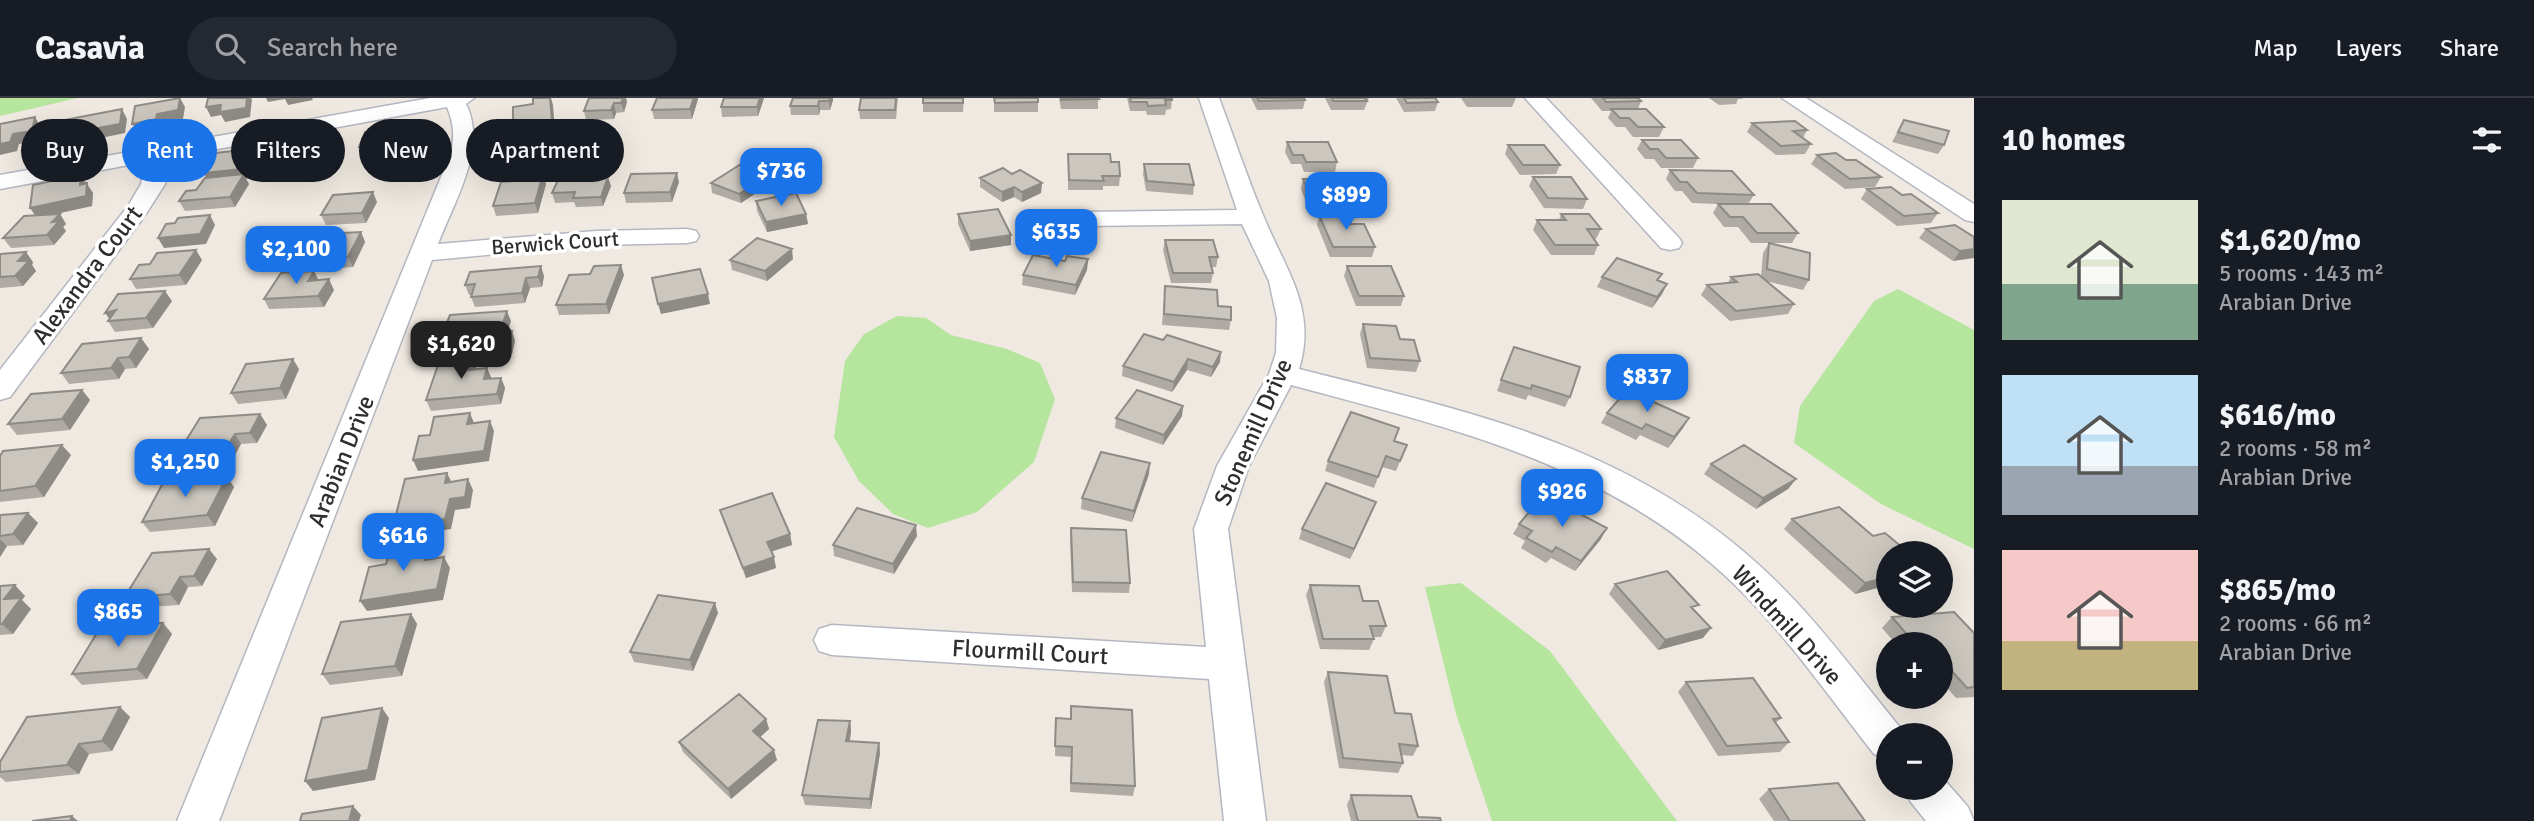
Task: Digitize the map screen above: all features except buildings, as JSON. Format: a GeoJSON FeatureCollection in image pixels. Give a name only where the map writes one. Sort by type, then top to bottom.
{"type":"FeatureCollection","features":[{"type":"Feature","properties":{"kind":"street","name":"Stonemill Drive"},"geometry":{"type":"LineString","coordinates":[[1209,98],[1251,218],[1282,281],[1291,318],[1290,353],[1283,374],[1233,466],[1211,529],[1245,821]]}},
{"type":"Feature","properties":{"kind":"street"},"geometry":{"type":"LineString","coordinates":[[1535,98],[1670,243]]}},
{"type":"Feature","properties":{"kind":"street"},"geometry":{"type":"LineString","coordinates":[[1792,98],[1974,215]]}},
{"type":"Feature","properties":{"kind":"street"},"geometry":{"type":"LineString","coordinates":[[217,143],[459,99]]}},
{"type":"Feature","properties":{"kind":"street","name":"Arabian Drive"},"geometry":{"type":"LineString","coordinates":[[198,821],[466,140],[459,99]]}},
{"type":"Feature","properties":{"kind":"street"},"geometry":{"type":"LineString","coordinates":[[0,182],[122,160]]}},
{"type":"Feature","properties":{"kind":"street","name":"Alexandra Court"},"geometry":{"type":"LineString","coordinates":[[0,390],[138,209],[153,182]]}},
{"type":"Feature","properties":{"kind":"street"},"geometry":{"type":"LineString","coordinates":[[1948,199],[1974,196]]}},
{"type":"Feature","properties":{"kind":"street"},"geometry":{"type":"LineString","coordinates":[[1085,219],[1251,218]]}},
{"type":"Feature","properties":{"kind":"street","name":"Berwick Court"},"geometry":{"type":"LineString","coordinates":[[423,253],[596,238],[687,236]]}},
{"type":"Feature","properties":{"kind":"street","name":"Windmill Drive"},"geometry":{"type":"LineString","coordinates":[[1283,374],[1480,428],[1545,450],[1605,476],[1672,516],[1726,557],[1776,606],[1876,727]]}},
{"type":"Feature","properties":{"kind":"street","name":"Flourmill Court"},"geometry":{"type":"LineString","coordinates":[[832,640],[1227,664]]}},
{"type":"Feature","properties":{"kind":"street"},"geometry":{"type":"LineString","coordinates":[[1935,800],[1953,821]]}},
{"type":"Feature","properties":{"kind":"green space"},"geometry":{"type":"Polygon","coordinates":[[[0,98],[78,98],[0,116],[0,98]]]}},
{"type":"Feature","properties":{"kind":"green space"},"geometry":{"type":"Polygon","coordinates":[[[1898,289],[1974,330],[1974,549],[1881,504],[1794,443],[1800,406],[1874,301],[1898,289]]]}},
{"type":"Feature","properties":{"kind":"green space"},"geometry":{"type":"Polygon","coordinates":[[[897,316],[926,318],[951,335],[1007,349],[1040,363],[1055,399],[1034,462],[977,512],[928,528],[893,514],[859,481],[834,437],[845,361],[864,334],[897,316]]]}},
{"type":"Feature","properties":{"kind":"green space"},"geometry":{"type":"Polygon","coordinates":[[[1461,583],[1550,651],[1677,821],[1492,821],[1456,714],[1425,587],[1461,583]]]}}]}
